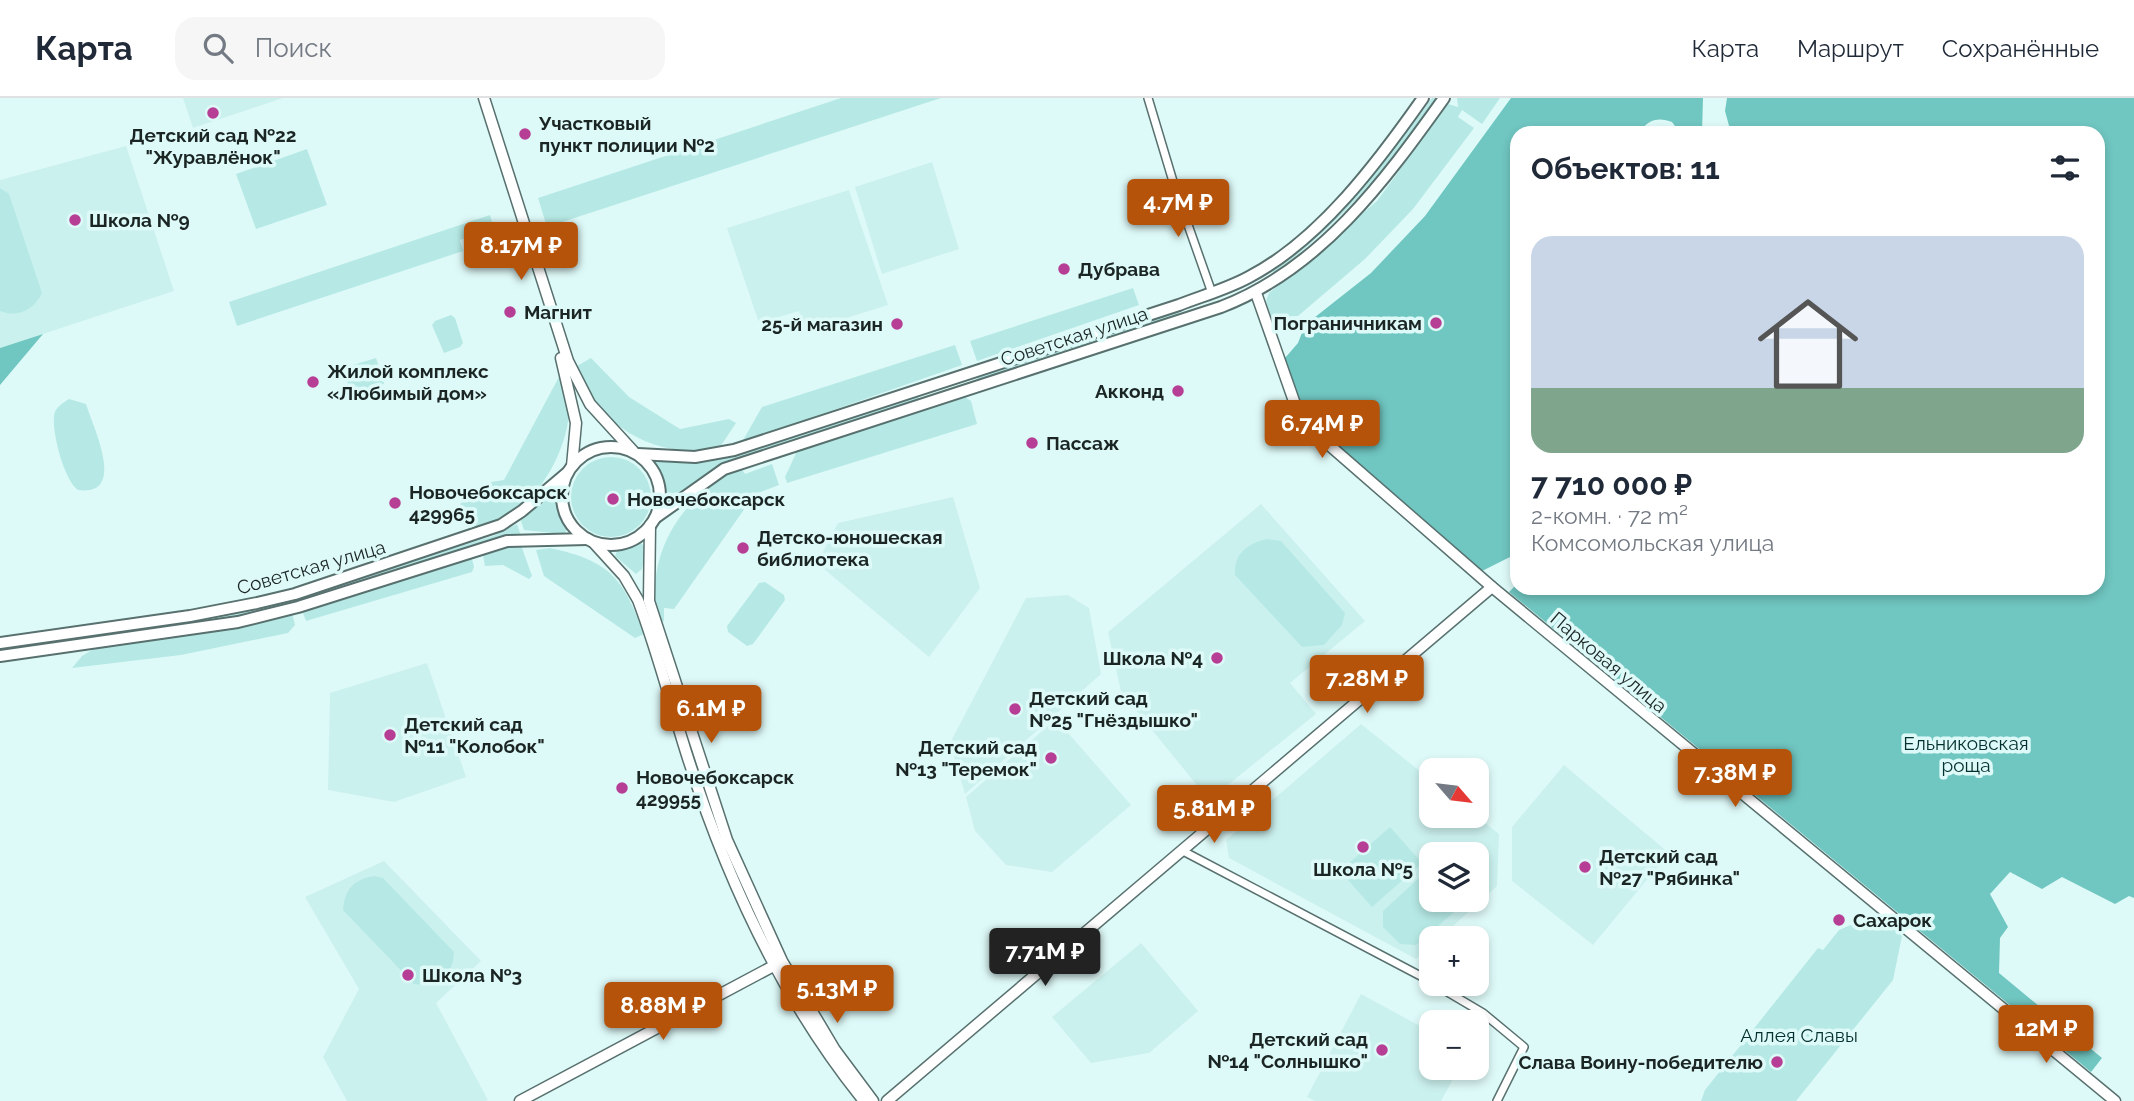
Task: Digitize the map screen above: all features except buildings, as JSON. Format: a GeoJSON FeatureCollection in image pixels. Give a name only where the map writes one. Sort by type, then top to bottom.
{"type":"FeatureCollection","features":[{"type":"Feature","properties":{"kind":"main road","name":"Советская улица"},"geometry":{"type":"LineString","coordinates":[[635,453],[695,457],[734,450],[1212,293],[1250,277],[1303,237],[1353,189],[1423,98]]}},
{"type":"Feature","properties":{"kind":"main road","name":"Советская улица"},"geometry":{"type":"LineString","coordinates":[[653,522],[710,477],[750,459],[1221,307],[1256,293],[1315,250],[1368,198],[1444,98]]}},
{"type":"Feature","properties":{"kind":"main road","name":"Парковая улица"},"geometry":{"type":"LineString","coordinates":[[1250,277],[1256,293]]}},
{"type":"Feature","properties":{"kind":"main road"},"geometry":{"type":"LineString","coordinates":[[603,447],[635,453],[652,468],[659,486],[659,507],[653,522],[625,543],[608,545],[590,540],[570,523],[563,506],[562,495],[570,469],[586,453],[603,447]]}},
{"type":"Feature","properties":{"kind":"main road","name":"Советская улица"},"geometry":{"type":"LineString","coordinates":[[0,643],[212,613],[295,594],[501,524],[523,511],[570,469]]}},
{"type":"Feature","properties":{"kind":"main road","name":"Советская улица"},"geometry":{"type":"LineString","coordinates":[[0,656],[226,624],[291,609],[508,541],[590,540]]}},
{"type":"Feature","properties":{"kind":"street"},"geometry":{"type":"LineString","coordinates":[[477,98],[573,401],[576,423],[570,469]]}},
{"type":"Feature","properties":{"kind":"street"},"geometry":{"type":"LineString","coordinates":[[484,98],[568,361],[590,404],[635,453]]}},
{"type":"Feature","properties":{"kind":"street"},"geometry":{"type":"LineString","coordinates":[[1148,98],[1212,293]]}},
{"type":"Feature","properties":{"kind":"street","name":"Парковая улица"},"geometry":{"type":"LineString","coordinates":[[1256,293],[1285,380],[1311,428],[1492,587],[2115,1101]]}},
{"type":"Feature","properties":{"kind":"street"},"geometry":{"type":"LineString","coordinates":[[653,522],[649,601],[727,840],[762,931]]}},
{"type":"Feature","properties":{"kind":"street"},"geometry":{"type":"LineString","coordinates":[[590,540],[624,576],[638,600],[710,820],[762,931],[829,1054],[864,1101]]}},
{"type":"Feature","properties":{"kind":"street"},"geometry":{"type":"LineString","coordinates":[[887,1101],[1492,587]]}},
{"type":"Feature","properties":{"kind":"street"},"geometry":{"type":"LineString","coordinates":[[1184,851],[1419,976]]}},
{"type":"Feature","properties":{"kind":"street"},"geometry":{"type":"LineString","coordinates":[[520,1101],[779,963]]}},
{"type":"Feature","properties":{"kind":"street"},"geometry":{"type":"LineString","coordinates":[[779,963],[835,1050],[873,1101]]}},
{"type":"Feature","properties":{"kind":"street"},"geometry":{"type":"LineString","coordinates":[[1454,996],[1490,1018],[1524,1047],[1497,1101]]}},
{"type":"Feature","properties":{"kind":"shaded area","name":"Детский сад №22 \"Журавлёнок\""},"geometry":{"type":"Polygon","coordinates":[[[183,98],[283,98],[193,128],[183,98]]]}},
{"type":"Feature","properties":{"kind":"shaded area","name":"Школа №9"},"geometry":{"type":"Polygon","coordinates":[[[126,146],[174,291],[0,348],[0,180],[126,146]]]}},
{"type":"Feature","properties":{"kind":"shaded area"},"geometry":{"type":"Polygon","coordinates":[[[932,162],[959,249],[882,274],[855,187],[932,162]]]}},
{"type":"Feature","properties":{"kind":"shaded area"},"geometry":{"type":"Polygon","coordinates":[[[849,190],[888,305],[805,331],[799,311],[759,323],[727,228],[849,190]]]}},
{"type":"Feature","properties":{"kind":"shaded area"},"geometry":{"type":"Polygon","coordinates":[[[953,497],[980,588],[929,657],[817,563],[838,523],[953,497]]]}},
{"type":"Feature","properties":{"kind":"shaded area","name":"Школа №4"},"geometry":{"type":"Polygon","coordinates":[[[1261,504],[1365,621],[1290,683],[1316,714],[1209,800],[1121,692],[1108,632],[1261,504]]]}},
{"type":"Feature","properties":{"kind":"shaded area","name":"Детский сад №25 \"Гнёздышко\""},"geometry":{"type":"Polygon","coordinates":[[[1068,595],[1089,608],[1101,674],[965,794],[950,743],[1026,598],[1068,595]]]}},
{"type":"Feature","properties":{"kind":"shaded area","name":"Детский сад №11 \"Колобок\""},"geometry":{"type":"Polygon","coordinates":[[[427,663],[466,777],[394,802],[328,790],[330,693],[427,663]]]}},
{"type":"Feature","properties":{"kind":"shaded area","name":"Детский сад №13 \"Теремок\""},"geometry":{"type":"Polygon","coordinates":[[[1056,719],[1131,805],[1052,872],[1006,865],[975,831],[966,797],[1056,719]]]}},
{"type":"Feature","properties":{"kind":"shaded area","name":"Школа №5"},"geometry":{"type":"Polygon","coordinates":[[[1361,724],[1419,770],[1419,828],[1489,826],[1499,834],[1497,886],[1489,893],[1489,842],[1419,842],[1419,912],[1468,912],[1453,926],[1419,926],[1419,956],[1416,959],[1229,858],[1226,840],[1361,724]]]}},
{"type":"Feature","properties":{"kind":"shaded area","name":"Детский сад №27 \"Рябинка\""},"geometry":{"type":"Polygon","coordinates":[[[1564,765],[1669,853],[1593,945],[1512,881],[1512,827],[1564,765]]]}},
{"type":"Feature","properties":{"kind":"shaded area","name":"Школа №3"},"geometry":{"type":"Polygon","coordinates":[[[384,861],[481,961],[436,1003],[488,1100],[347,1101],[323,1057],[359,989],[305,897],[384,861]]]}},
{"type":"Feature","properties":{"kind":"shaded area"},"geometry":{"type":"Polygon","coordinates":[[[1141,943],[1198,1011],[1149,1053],[1091,1063],[1052,1017],[1141,943]]]}},
{"type":"Feature","properties":{"kind":"shaded area","name":"Детский сад №14 \"Солнышко\""},"geometry":{"type":"Polygon","coordinates":[[[1361,994],[1419,1025],[1419,1080],[1452,1080],[1441,1101],[1315,1101],[1307,1097],[1361,994]]]}},
{"type":"Feature","properties":{"kind":"green space"},"geometry":{"type":"Polygon","coordinates":[[[841,98],[941,98],[547,227],[538,198],[841,98]]]}},
{"type":"Feature","properties":{"kind":"green space"},"geometry":{"type":"Polygon","coordinates":[[[1432,98],[1438,98],[1363,192],[1321,234],[1274,273],[1271,270],[1318,230],[1358,190],[1432,98]]]}},
{"type":"Feature","properties":{"kind":"green space"},"geometry":{"type":"Polygon","coordinates":[[[1457,98],[1500,98],[1482,124],[1462,110],[1458,117],[1474,128],[1413,209],[1365,259],[1298,316],[1269,317],[1266,301],[1269,293],[1377,201],[1448,104],[1458,107],[1457,98]]]}},
{"type":"Feature","properties":{"kind":"green space"},"geometry":{"type":"Polygon","coordinates":[[[1511,98],[1703,98],[1702,126],[1675,126],[1672,122],[1658,120],[1645,126],[1510,126],[1510,557],[1482,571],[1319,433],[1299,400],[1285,358],[1298,343],[1305,325],[1371,273],[1425,216],[1511,98]]]}},
{"type":"Feature","properties":{"kind":"green space","name":"Ельниковская роща"},"geometry":{"type":"Polygon","coordinates":[[[1727,98],[2134,98],[2134,898],[2129,896],[2115,904],[2062,877],[2042,889],[2010,872],[1990,894],[2008,927],[2000,938],[1999,973],[2102,1058],[2091,1072],[1513,595],[2105,595],[2105,126],[1729,126],[1725,111],[1727,98]]]}},
{"type":"Feature","properties":{"kind":"green space"},"geometry":{"type":"Polygon","coordinates":[[[307,149],[327,205],[256,229],[236,174],[307,149]]]}},
{"type":"Feature","properties":{"kind":"green space"},"geometry":{"type":"Polygon","coordinates":[[[0,188],[9,194],[42,293],[30,308],[13,314],[0,311],[0,188]]]}},
{"type":"Feature","properties":{"kind":"green space"},"geometry":{"type":"Polygon","coordinates":[[[490,215],[494,229],[460,240],[463,251],[237,326],[229,302],[490,215]]]}},
{"type":"Feature","properties":{"kind":"green space"},"geometry":{"type":"Polygon","coordinates":[[[1133,288],[1139,305],[977,361],[970,341],[1133,288]]]}},
{"type":"Feature","properties":{"kind":"green space"},"geometry":{"type":"Polygon","coordinates":[[[1178,311],[1179,315],[978,381],[977,377],[1178,311]]]}},
{"type":"Feature","properties":{"kind":"green space"},"geometry":{"type":"Polygon","coordinates":[[[451,315],[455,318],[463,343],[460,347],[444,353],[432,325],[435,321],[451,315]]]}},
{"type":"Feature","properties":{"kind":"green space"},"geometry":{"type":"Polygon","coordinates":[[[43,334],[0,385],[0,348],[43,334]]]}},
{"type":"Feature","properties":{"kind":"green space"},"geometry":{"type":"Polygon","coordinates":[[[955,345],[962,365],[742,442],[762,407],[955,345]]]}},
{"type":"Feature","properties":{"kind":"green space"},"geometry":{"type":"Polygon","coordinates":[[[376,358],[384,384],[351,394],[343,368],[376,358]]]}},
{"type":"Feature","properties":{"kind":"green space"},"geometry":{"type":"Polygon","coordinates":[[[591,358],[629,397],[680,429],[729,419],[736,423],[720,447],[674,449],[653,444],[633,435],[615,422],[586,388],[577,366],[591,358]]]}},
{"type":"Feature","properties":{"kind":"green space"},"geometry":{"type":"Polygon","coordinates":[[[561,373],[569,405],[562,446],[552,467],[524,505],[506,518],[487,526],[467,527],[460,504],[484,483],[504,480],[561,373]]]}},
{"type":"Feature","properties":{"kind":"green space"},"geometry":{"type":"Polygon","coordinates":[[[962,395],[971,401],[977,424],[787,483],[785,477],[798,449],[962,395]]]}},
{"type":"Feature","properties":{"kind":"green space"},"geometry":{"type":"Polygon","coordinates":[[[918,396],[919,400],[726,463],[670,499],[655,463],[658,459],[726,458],[918,396]]]}},
{"type":"Feature","properties":{"kind":"green space"},"geometry":{"type":"Polygon","coordinates":[[[69,399],[86,404],[100,443],[104,472],[101,483],[93,489],[78,490],[73,485],[60,456],[54,416],[58,408],[69,399]]]}},
{"type":"Feature","properties":{"kind":"green space"},"geometry":{"type":"Polygon","coordinates":[[[603,457],[619,457],[640,468],[651,489],[651,505],[640,526],[619,537],[603,537],[589,531],[577,519],[571,505],[571,489],[577,475],[589,463],[603,457]]]}},
{"type":"Feature","properties":{"kind":"green space"},"geometry":{"type":"Polygon","coordinates":[[[772,464],[779,485],[755,494],[674,609],[664,608],[664,621],[658,623],[656,574],[671,530],[684,511],[701,494],[741,468],[745,474],[772,464]]]}},
{"type":"Feature","properties":{"kind":"green space"},"geometry":{"type":"Polygon","coordinates":[[[552,491],[558,495],[561,519],[568,529],[563,534],[524,530],[520,518],[552,491]]]}},
{"type":"Feature","properties":{"kind":"green space"},"geometry":{"type":"Polygon","coordinates":[[[517,524],[521,536],[303,601],[301,595],[493,536],[517,524]]]}},
{"type":"Feature","properties":{"kind":"green space"},"geometry":{"type":"Polygon","coordinates":[[[1267,539],[1281,541],[1345,613],[1342,625],[1324,645],[1302,647],[1235,575],[1239,555],[1254,543],[1267,539]]]}},
{"type":"Feature","properties":{"kind":"green space"},"geometry":{"type":"Polygon","coordinates":[[[639,542],[646,547],[642,569],[636,574],[615,556],[618,549],[639,542]]]}},
{"type":"Feature","properties":{"kind":"green space"},"geometry":{"type":"Polygon","coordinates":[[[521,545],[532,576],[529,579],[503,565],[485,566],[483,555],[487,550],[521,545]]]}},
{"type":"Feature","properties":{"kind":"green space"},"geometry":{"type":"Polygon","coordinates":[[[550,548],[587,559],[612,575],[629,599],[644,634],[635,638],[544,576],[536,550],[550,548]]]}},
{"type":"Feature","properties":{"kind":"green space"},"geometry":{"type":"Polygon","coordinates":[[[466,557],[472,559],[472,572],[306,621],[303,613],[309,607],[466,557]]]}},
{"type":"Feature","properties":{"kind":"green space"},"geometry":{"type":"Polygon","coordinates":[[[765,582],[784,595],[785,600],[753,644],[747,646],[728,632],[727,626],[759,583],[765,582]]]}},
{"type":"Feature","properties":{"kind":"green space"},"geometry":{"type":"Polygon","coordinates":[[[290,600],[291,604],[237,617],[36,646],[35,641],[213,617],[290,600]]]}},
{"type":"Feature","properties":{"kind":"green space"},"geometry":{"type":"Polygon","coordinates":[[[292,613],[295,625],[288,633],[181,655],[72,668],[82,656],[97,647],[292,613]]]}},
{"type":"Feature","properties":{"kind":"green space"},"geometry":{"type":"Polygon","coordinates":[[[1390,827],[1419,860],[1419,866],[1372,907],[1340,871],[1390,827]]]}},
{"type":"Feature","properties":{"kind":"green space"},"geometry":{"type":"Polygon","coordinates":[[[374,876],[383,878],[454,952],[451,968],[437,982],[414,984],[343,910],[345,897],[351,887],[374,876]]]}},
{"type":"Feature","properties":{"kind":"green space"},"geometry":{"type":"Polygon","coordinates":[[[1419,878],[1419,912],[1454,912],[1438,926],[1419,926],[1419,942],[1416,945],[1400,944],[1383,927],[1383,911],[1419,878]]]}},
{"type":"Feature","properties":{"kind":"green space","name":"Аллея Славы"},"geometry":{"type":"Polygon","coordinates":[[[1876,914],[1902,936],[1893,980],[1796,1101],[1701,1101],[1705,1090],[1818,948],[1823,950],[1839,930],[1876,914]]]}},
{"type":"Feature","properties":{"kind":"place","name":"Детский сад №22 \"Журавлёнок\""},"geometry":{"type":"Point","coordinates":[213,113]}},
{"type":"Feature","properties":{"kind":"place","name":"Участковый пункт полиции №2"},"geometry":{"type":"Point","coordinates":[525,134]}},
{"type":"Feature","properties":{"kind":"place","name":"Школа №9"},"geometry":{"type":"Point","coordinates":[75,220]}},
{"type":"Feature","properties":{"kind":"place","name":"Дубрава"},"geometry":{"type":"Point","coordinates":[1064,269]}},
{"type":"Feature","properties":{"kind":"place","name":"Магнит"},"geometry":{"type":"Point","coordinates":[510,312]}},
{"type":"Feature","properties":{"kind":"place","name":"Пограничникам"},"geometry":{"type":"Point","coordinates":[1436,323]}},
{"type":"Feature","properties":{"kind":"place","name":"25-й магазин"},"geometry":{"type":"Point","coordinates":[897,324]}},
{"type":"Feature","properties":{"kind":"place","name":"Жилой комплекс «Любимый дом»"},"geometry":{"type":"Point","coordinates":[313,382]}},
{"type":"Feature","properties":{"kind":"place","name":"Акконд"},"geometry":{"type":"Point","coordinates":[1178,391]}},
{"type":"Feature","properties":{"kind":"place","name":"Пассаж"},"geometry":{"type":"Point","coordinates":[1032,443]}},
{"type":"Feature","properties":{"kind":"place","name":"Новочебоксарск"},"geometry":{"type":"Point","coordinates":[613,499]}},
{"type":"Feature","properties":{"kind":"place","name":"Новочебоксарск 429965"},"geometry":{"type":"Point","coordinates":[395,503]}},
{"type":"Feature","properties":{"kind":"place","name":"Детско-юношеская библиотека"},"geometry":{"type":"Point","coordinates":[743,548]}},
{"type":"Feature","properties":{"kind":"place","name":"Школа №4"},"geometry":{"type":"Point","coordinates":[1217,658]}},
{"type":"Feature","properties":{"kind":"place","name":"Детский сад №25 \"Гнёздышко\""},"geometry":{"type":"Point","coordinates":[1015,709]}},
{"type":"Feature","properties":{"kind":"place","name":"Детский сад №11 \"Колобок\""},"geometry":{"type":"Point","coordinates":[390,735]}},
{"type":"Feature","properties":{"kind":"place","name":"Детский сад №13 \"Теремок\""},"geometry":{"type":"Point","coordinates":[1051,758]}},
{"type":"Feature","properties":{"kind":"place","name":"Новочебоксарск 429955"},"geometry":{"type":"Point","coordinates":[622,788]}},
{"type":"Feature","properties":{"kind":"place","name":"Школа №5"},"geometry":{"type":"Point","coordinates":[1363,847]}},
{"type":"Feature","properties":{"kind":"place","name":"Детский сад №27 \"Рябинка\""},"geometry":{"type":"Point","coordinates":[1585,867]}},
{"type":"Feature","properties":{"kind":"place","name":"Сахарок"},"geometry":{"type":"Point","coordinates":[1839,920]}},
{"type":"Feature","properties":{"kind":"place","name":"Школа №3"},"geometry":{"type":"Point","coordinates":[408,975]}},
{"type":"Feature","properties":{"kind":"place","name":"Детский сад №14 \"Солнышко\""},"geometry":{"type":"Point","coordinates":[1382,1050]}},
{"type":"Feature","properties":{"kind":"place","name":"Слава Воину-победителю"},"geometry":{"type":"Point","coordinates":[1777,1062]}}]}
